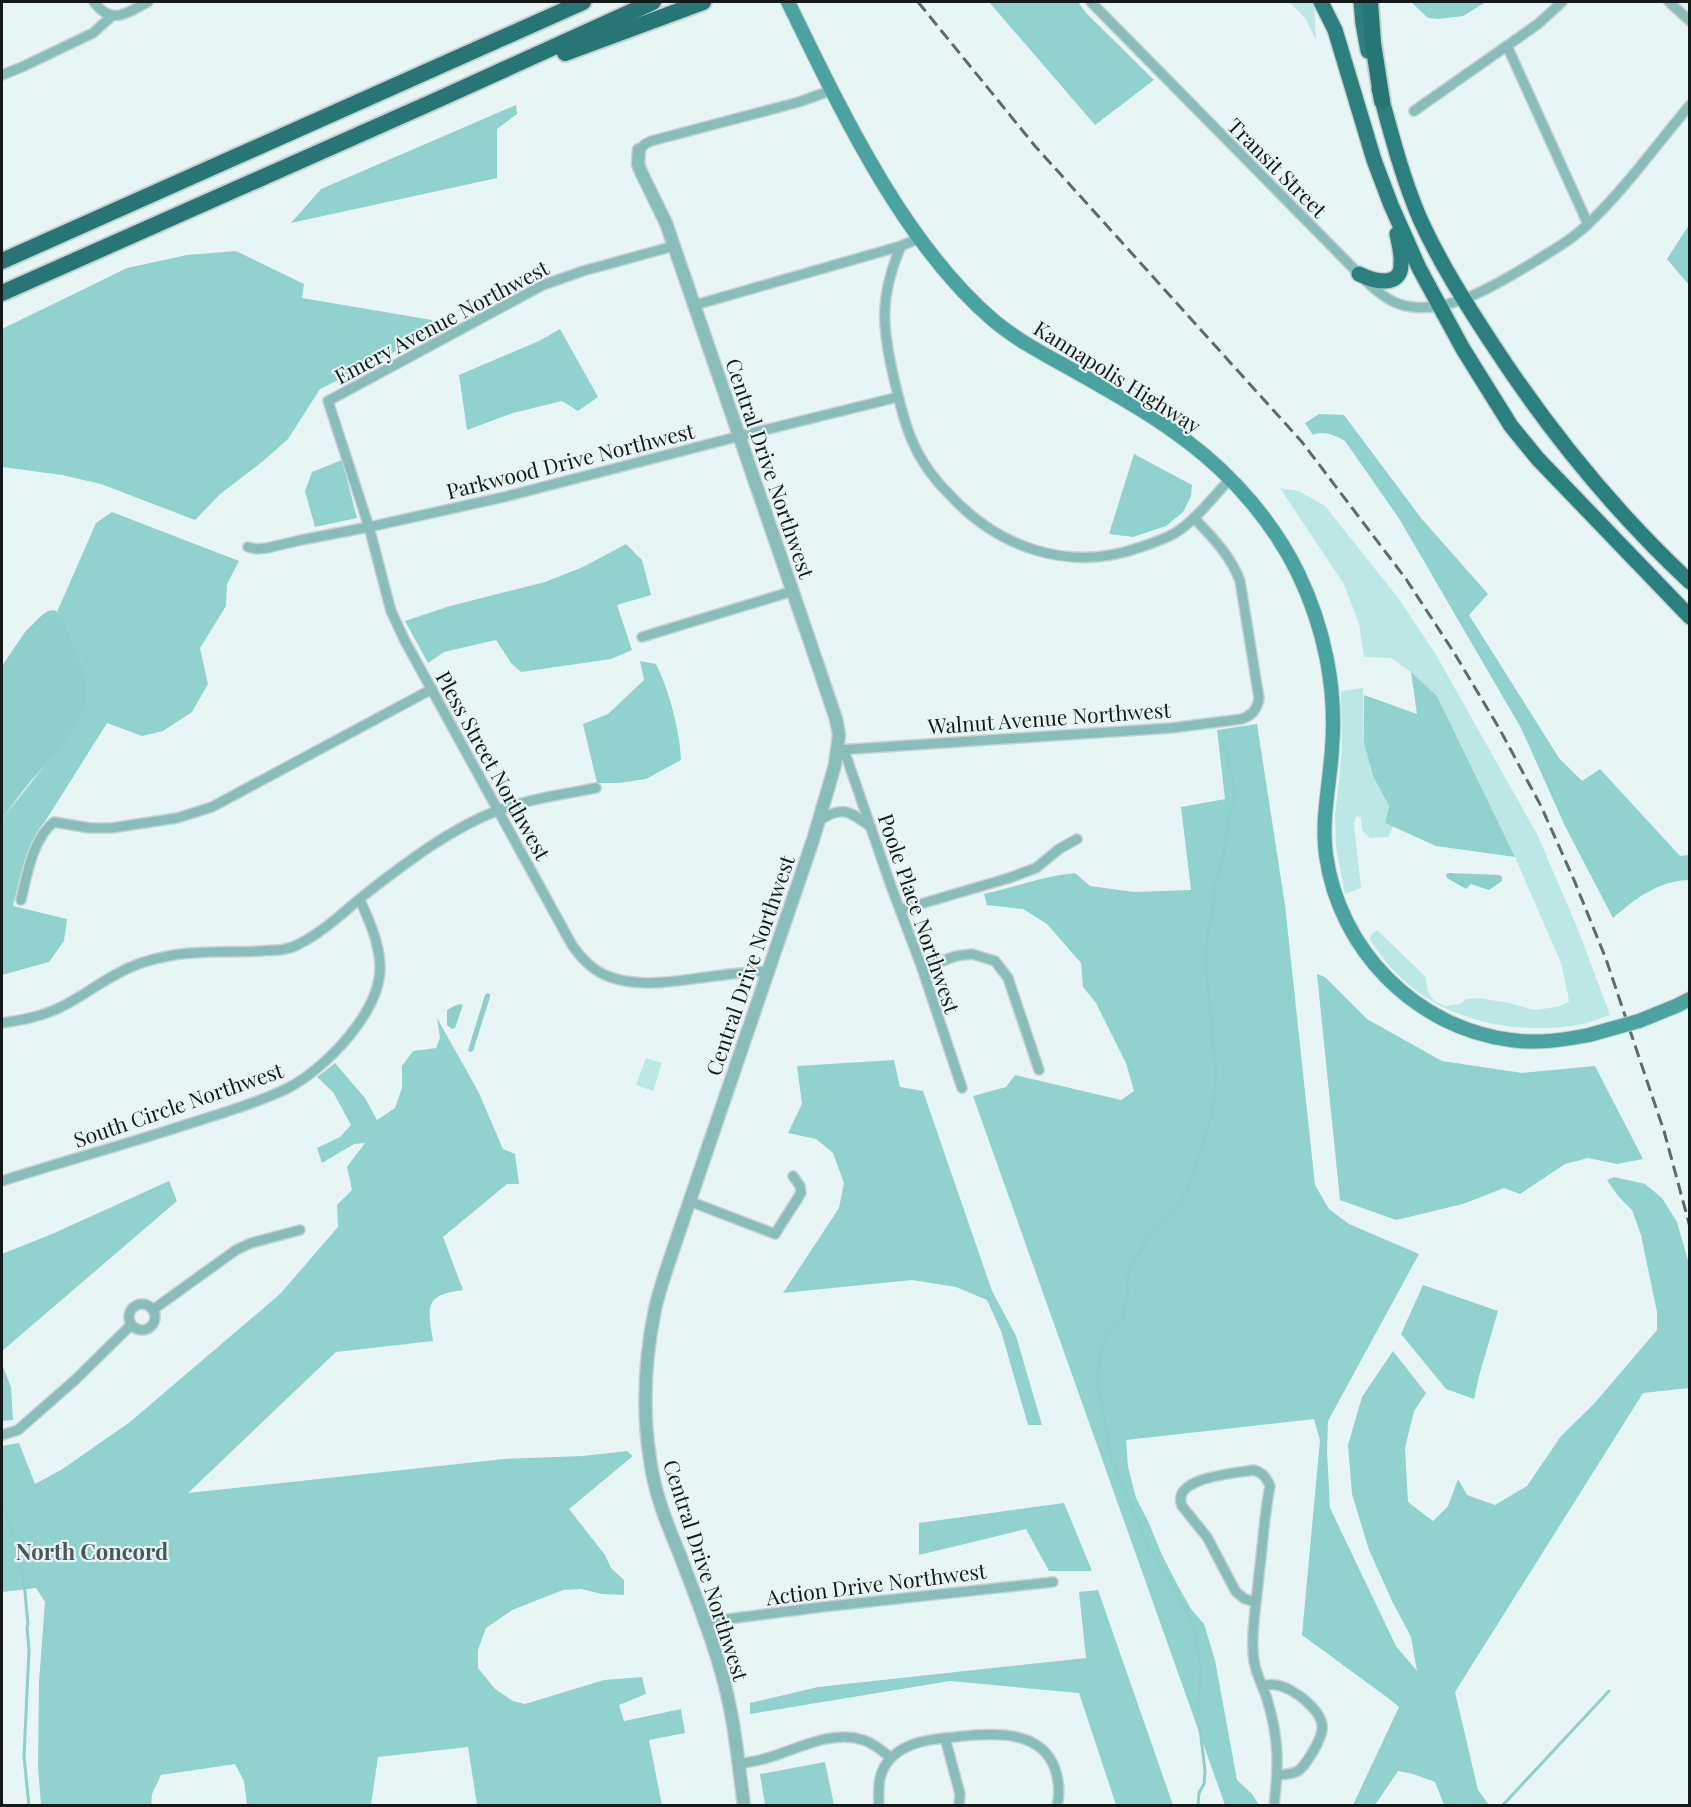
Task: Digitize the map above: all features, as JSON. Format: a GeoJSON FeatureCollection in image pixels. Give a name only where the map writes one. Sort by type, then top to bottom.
{"type":"FeatureCollection","features":[{"type":"Feature","properties":{"kind":"highway"},"geometry":{"type":"LineString","coordinates":[[501,39],[567,2]]}},
{"type":"Feature","properties":{"kind":"highway"},"geometry":{"type":"LineString","coordinates":[[2,261],[583,2]]}},
{"type":"Feature","properties":{"kind":"highway"},"geometry":{"type":"LineString","coordinates":[[2,293],[653,2]]}},
{"type":"Feature","properties":{"kind":"highway"},"geometry":{"type":"LineString","coordinates":[[437,100],[703,2]]}},
{"type":"Feature","properties":{"kind":"highway"},"geometry":{"type":"LineString","coordinates":[[1322,2],[1335,30],[1371,152],[1405,238],[1439,306],[1488,391],[1525,445],[1689,617]]}},
{"type":"Feature","properties":{"kind":"highway"},"geometry":{"type":"LineString","coordinates":[[1361,2],[1365,38],[1401,167],[1420,217],[1463,299],[1515,379],[1567,449],[1620,511],[1689,582]]}},
{"type":"Feature","properties":{"kind":"highway"},"geometry":{"type":"LineString","coordinates":[[1370,2],[1373,43],[1382,101]]}},
{"type":"Feature","properties":{"kind":"highway"},"geometry":{"type":"LineString","coordinates":[[1359,274],[1382,282],[1391,281],[1399,274],[1401,263],[1391,205]]}},
{"type":"Feature","properties":{"kind":"main road","name":"Kannapolis Highway"},"geometry":{"type":"LineString","coordinates":[[788,2],[910,243],[996,323],[1021,341],[1165,425],[1189,442],[1230,479],[1264,518],[1286,551],[1308,597],[1323,642],[1330,680],[1333,722],[1331,765],[1324,818],[1329,873],[1342,910],[1359,945],[1371,961],[1397,989],[1422,1008],[1448,1022],[1480,1034],[1511,1040],[1535,1042],[1589,1035],[1639,1021],[1689,999]]}},
{"type":"Feature","properties":{"kind":"street"},"geometry":{"type":"LineString","coordinates":[[94,2],[103,12],[112,16],[122,16],[148,2]]}},
{"type":"Feature","properties":{"kind":"street","name":"Transit Street"},"geometry":{"type":"LineString","coordinates":[[1091,2],[1359,274],[1381,294],[1394,302],[1414,307],[1439,306],[1463,299],[1520,270],[1572,238],[1604,208],[1689,105]]}},
{"type":"Feature","properties":{"kind":"street"},"geometry":{"type":"LineString","coordinates":[[1414,111],[1538,24],[1562,2]]}},
{"type":"Feature","properties":{"kind":"street"},"geometry":{"type":"LineString","coordinates":[[1669,2],[1689,21]]}},
{"type":"Feature","properties":{"kind":"street"},"geometry":{"type":"LineString","coordinates":[[2,75],[93,33],[112,16]]}},
{"type":"Feature","properties":{"kind":"street"},"geometry":{"type":"LineString","coordinates":[[1507,46],[1588,224]]}},
{"type":"Feature","properties":{"kind":"street"},"geometry":{"type":"LineString","coordinates":[[639,150],[651,141],[799,102],[832,90]]}},
{"type":"Feature","properties":{"kind":"street","name":"Central Drive Northwest"},"geometry":{"type":"LineString","coordinates":[[639,150],[638,164],[666,223],[740,436],[836,719],[841,750],[819,821],[689,1200],[656,1308],[646,1369],[645,1410],[652,1475],[665,1517],[722,1671],[739,1764],[744,1806]]}},
{"type":"Feature","properties":{"kind":"street"},"geometry":{"type":"LineString","coordinates":[[694,305],[910,243]]}},
{"type":"Feature","properties":{"kind":"street"},"geometry":{"type":"LineString","coordinates":[[910,243],[892,268],[884,325],[898,397],[918,454],[935,479],[962,509],[982,525],[999,535],[1048,554],[1083,558],[1106,557],[1164,538],[1195,519],[1230,479]]}},
{"type":"Feature","properties":{"kind":"street","name":"Emery Avenue Northwest"},"geometry":{"type":"LineString","coordinates":[[328,401],[543,285],[583,270],[674,246]]}},
{"type":"Feature","properties":{"kind":"street","name":"Parkwood Drive Northwest"},"geometry":{"type":"LineString","coordinates":[[248,547],[267,548],[504,497],[898,397]]}},
{"type":"Feature","properties":{"kind":"street","name":"Pless Street Northwest"},"geometry":{"type":"LineString","coordinates":[[328,401],[369,527],[391,611],[405,641],[500,810],[572,945],[583,960],[603,974],[628,981],[648,983],[767,971]]}},
{"type":"Feature","properties":{"kind":"street","name":"Walnut Avenue Northwest"},"geometry":{"type":"LineString","coordinates":[[841,750],[1171,728],[1250,716],[1257,707],[1259,698],[1240,581],[1226,553],[1195,519]]}},
{"type":"Feature","properties":{"kind":"street"},"geometry":{"type":"LineString","coordinates":[[642,637],[793,591]]}},
{"type":"Feature","properties":{"kind":"street"},"geometry":{"type":"LineString","coordinates":[[21,900],[37,847],[46,828],[54,822],[90,828],[111,828],[198,813],[432,689]]}},
{"type":"Feature","properties":{"kind":"street","name":"Poole Place Northwest"},"geometry":{"type":"LineString","coordinates":[[841,750],[922,968],[962,1088]]}},
{"type":"Feature","properties":{"kind":"street"},"geometry":{"type":"LineString","coordinates":[[2,1023],[57,1009],[116,974],[143,962],[200,952],[282,950],[296,946],[316,935],[370,890],[430,847],[469,824],[500,810],[553,796],[596,788]]}},
{"type":"Feature","properties":{"kind":"street"},"geometry":{"type":"LineString","coordinates":[[819,821],[829,814],[843,811],[871,826]]}},
{"type":"Feature","properties":{"kind":"street"},"geometry":{"type":"LineString","coordinates":[[900,910],[1036,868],[1059,849],[1077,839]]}},
{"type":"Feature","properties":{"kind":"street","name":"South Circle Northwest"},"geometry":{"type":"LineString","coordinates":[[2,1180],[204,1119],[269,1096],[308,1075],[350,1034],[372,999],[378,982],[380,966],[376,942],[360,900]]}},
{"type":"Feature","properties":{"kind":"street"},"geometry":{"type":"LineString","coordinates":[[922,968],[956,956],[972,954],[995,961],[1008,978],[1039,1070]]}},
{"type":"Feature","properties":{"kind":"street"},"geometry":{"type":"LineString","coordinates":[[689,1200],[775,1234],[801,1193],[800,1186],[793,1176]]}},
{"type":"Feature","properties":{"kind":"street"},"geometry":{"type":"LineString","coordinates":[[154,1309],[236,1250],[251,1243],[300,1230]]}},
{"type":"Feature","properties":{"kind":"street"},"geometry":{"type":"LineString","coordinates":[[141,1303],[154,1309],[156,1316],[150,1328],[136,1329],[131,1324],[130,1311],[135,1306],[141,1303]]}},
{"type":"Feature","properties":{"kind":"street"},"geometry":{"type":"LineString","coordinates":[[2,1435],[18,1430],[75,1380],[131,1324]]}},
{"type":"Feature","properties":{"kind":"street"},"geometry":{"type":"LineString","coordinates":[[1256,1602],[1245,1599],[1236,1592],[1207,1537],[1182,1506],[1180,1500],[1182,1493],[1198,1480],[1254,1470],[1261,1472],[1267,1478],[1270,1486],[1256,1602],[1254,1660],[1274,1726],[1278,1751],[1274,1806]]}},
{"type":"Feature","properties":{"kind":"street","name":"Action Drive Northwest"},"geometry":{"type":"LineString","coordinates":[[704,1622],[1053,1582]]}},
{"type":"Feature","properties":{"kind":"street"},"geometry":{"type":"LineString","coordinates":[[1262,1686],[1275,1684],[1289,1689],[1312,1707],[1319,1714],[1322,1722],[1323,1729],[1320,1738],[1303,1767],[1296,1773],[1278,1775]]}},
{"type":"Feature","properties":{"kind":"street"},"geometry":{"type":"LineString","coordinates":[[879,1806],[879,1781],[882,1770],[891,1758],[908,1746],[945,1738],[976,1735],[1009,1735],[1030,1742],[1047,1755],[1056,1773],[1059,1793],[1056,1806]]}},
{"type":"Feature","properties":{"kind":"street"},"geometry":{"type":"LineString","coordinates":[[739,1764],[765,1759],[819,1741],[840,1737],[863,1739],[891,1758]]}},
{"type":"Feature","properties":{"kind":"street"},"geometry":{"type":"LineString","coordinates":[[945,1738],[960,1794],[959,1806]]}},
{"type":"Feature","properties":{"kind":"shaded area"},"geometry":{"type":"Polygon","coordinates":[[[989,2],[1078,2],[1087,14],[1154,80],[1095,125],[989,2]]]}},
{"type":"Feature","properties":{"kind":"shaded area"},"geometry":{"type":"Polygon","coordinates":[[[1289,2],[1312,2],[1316,40],[1305,18],[1289,2]]]}},
{"type":"Feature","properties":{"kind":"shaded area"},"geometry":{"type":"Polygon","coordinates":[[[1411,2],[1486,2],[1463,16],[1438,19],[1428,18],[1411,2]]]}},
{"type":"Feature","properties":{"kind":"shaded area"},"geometry":{"type":"Polygon","coordinates":[[[516,105],[517,114],[497,129],[497,178],[291,223],[321,189],[516,105]]]}},
{"type":"Feature","properties":{"kind":"shaded area"},"geometry":{"type":"Polygon","coordinates":[[[1689,225],[1689,285],[1667,259],[1689,225]]]}},
{"type":"Feature","properties":{"kind":"shaded area"},"geometry":{"type":"Polygon","coordinates":[[[236,251],[304,284],[302,298],[432,320],[436,331],[320,389],[288,439],[219,495],[195,520],[101,484],[62,475],[2,467],[2,329],[127,268],[187,255],[236,251]]]}},
{"type":"Feature","properties":{"kind":"shaded area"},"geometry":{"type":"Polygon","coordinates":[[[560,329],[598,397],[578,411],[562,401],[513,413],[467,430],[459,375],[539,341],[560,329]]]}},
{"type":"Feature","properties":{"kind":"shaded area"},"geometry":{"type":"Polygon","coordinates":[[[1319,414],[1344,415],[1421,518],[1488,594],[1469,615],[1559,758],[1582,781],[1600,769],[1680,856],[1689,855],[1689,880],[1657,887],[1613,918],[1565,826],[1521,728],[1400,520],[1345,441],[1325,433],[1313,435],[1305,423],[1319,414]]]}},
{"type":"Feature","properties":{"kind":"shaded area"},"geometry":{"type":"Polygon","coordinates":[[[1134,454],[1192,485],[1191,496],[1183,512],[1166,526],[1133,537],[1109,534],[1134,454]]]}},
{"type":"Feature","properties":{"kind":"shaded area"},"geometry":{"type":"Polygon","coordinates":[[[342,460],[357,518],[315,527],[305,491],[312,472],[342,460]]]}},
{"type":"Feature","properties":{"kind":"shaded area"},"geometry":{"type":"Polygon","coordinates":[[[1280,488],[1299,491],[1325,506],[1399,599],[1435,653],[1537,834],[1577,927],[1610,1015],[1579,1025],[1555,1028],[1507,1026],[1483,1022],[1438,1004],[1418,992],[1395,972],[1370,940],[1371,935],[1377,930],[1425,976],[1428,991],[1434,1001],[1445,1006],[1479,998],[1534,1010],[1557,1007],[1569,1002],[1561,963],[1515,857],[1437,696],[1411,672],[1391,658],[1364,657],[1359,624],[1344,584],[1280,488]]]}},
{"type":"Feature","properties":{"kind":"shaded area"},"geometry":{"type":"Polygon","coordinates":[[[112,512],[239,561],[227,584],[226,606],[200,648],[208,684],[192,712],[163,731],[142,736],[107,723],[33,839],[13,906],[67,919],[64,941],[49,962],[2,975],[2,819],[69,735],[81,714],[85,701],[81,662],[68,627],[57,612],[96,523],[112,512]]]}},
{"type":"Feature","properties":{"kind":"shaded area"},"geometry":{"type":"Polygon","coordinates":[[[626,544],[642,560],[651,595],[617,605],[632,650],[611,659],[521,672],[511,663],[496,640],[444,652],[428,663],[405,621],[450,606],[545,582],[583,567],[626,544]]]}},
{"type":"Feature","properties":{"kind":"shaded area"},"geometry":{"type":"Polygon","coordinates":[[[54,610],[62,616],[67,625],[85,675],[84,706],[65,741],[2,819],[2,666],[25,632],[42,615],[54,610]]]}},
{"type":"Feature","properties":{"kind":"shaded area"},"geometry":{"type":"Polygon","coordinates":[[[640,661],[656,664],[661,674],[676,724],[681,760],[646,779],[597,783],[583,724],[608,714],[644,680],[640,661]]]}},
{"type":"Feature","properties":{"kind":"shaded area"},"geometry":{"type":"Polygon","coordinates":[[[1411,672],[1437,696],[1515,857],[1436,846],[1385,823],[1389,806],[1373,776],[1364,743],[1364,695],[1417,714],[1411,672]]]}},
{"type":"Feature","properties":{"kind":"shaded area"},"geometry":{"type":"Polygon","coordinates":[[[1363,688],[1364,743],[1373,776],[1389,806],[1385,823],[1393,827],[1388,837],[1370,838],[1362,830],[1361,817],[1356,816],[1354,824],[1361,888],[1345,894],[1336,847],[1335,817],[1342,752],[1341,691],[1363,688]]]}},
{"type":"Feature","properties":{"kind":"shaded area"},"geometry":{"type":"Polygon","coordinates":[[[1257,724],[1285,905],[1315,1185],[1329,1209],[1349,1224],[1419,1254],[1328,1421],[1327,1451],[1330,1508],[1396,1646],[1417,1671],[1411,1637],[1369,1550],[1352,1494],[1348,1445],[1362,1397],[1393,1351],[1426,1393],[1414,1411],[1405,1448],[1408,1502],[1433,1521],[1448,1506],[1458,1479],[1467,1495],[1495,1505],[1527,1486],[1561,1436],[1593,1405],[1657,1330],[1657,1312],[1641,1235],[1632,1210],[1607,1180],[1614,1177],[1645,1184],[1662,1198],[1677,1222],[1689,1264],[1689,1388],[1643,1393],[1455,1692],[1478,1790],[1489,1805],[1444,1805],[1435,1782],[1398,1771],[1375,1805],[1353,1805],[1399,1707],[1302,1635],[1320,1440],[1314,1419],[1126,1440],[1128,1467],[1136,1498],[1178,1586],[1191,1609],[1204,1624],[1215,1660],[1237,1780],[1252,1794],[1259,1805],[1225,1805],[973,1096],[1006,1087],[1015,1075],[1121,1100],[1134,1091],[1126,1063],[1096,1003],[1083,987],[1081,963],[1047,924],[1023,909],[987,905],[984,894],[1075,873],[1090,886],[1134,892],[1191,890],[1181,807],[1225,799],[1217,730],[1257,724]]]}},
{"type":"Feature","properties":{"kind":"shaded area"},"geometry":{"type":"Polygon","coordinates":[[[1446,874],[1500,875],[1502,881],[1489,890],[1471,884],[1466,889],[1447,878],[1446,874]]]}},
{"type":"Feature","properties":{"kind":"shaded area"},"geometry":{"type":"Polygon","coordinates":[[[1317,974],[1325,977],[1367,1019],[1442,1061],[1522,1073],[1595,1066],[1643,1159],[1617,1164],[1588,1158],[1565,1164],[1520,1194],[1504,1188],[1463,1204],[1396,1220],[1340,1200],[1317,974]]]}},
{"type":"Feature","properties":{"kind":"shaded area"},"geometry":{"type":"Polygon","coordinates":[[[487,993],[490,997],[473,1051],[470,1052],[468,1050],[487,993]]]}},
{"type":"Feature","properties":{"kind":"shaded area"},"geometry":{"type":"Polygon","coordinates":[[[460,1004],[463,1005],[455,1028],[452,1029],[447,1025],[447,1010],[460,1004]]]}},
{"type":"Feature","properties":{"kind":"shaded area"},"geometry":{"type":"Polygon","coordinates":[[[437,1018],[478,1091],[503,1149],[515,1154],[519,1184],[507,1184],[443,1237],[463,1290],[441,1295],[431,1305],[433,1341],[336,1352],[188,1493],[504,1459],[583,1456],[627,1451],[633,1456],[569,1509],[605,1555],[611,1568],[624,1580],[624,1595],[602,1594],[581,1589],[563,1590],[512,1610],[486,1628],[478,1650],[478,1668],[495,1689],[513,1701],[525,1704],[604,1680],[642,1677],[646,1694],[619,1705],[624,1721],[681,1709],[685,1733],[649,1740],[662,1805],[477,1805],[468,1747],[378,1757],[371,1805],[247,1805],[244,1781],[235,1764],[161,1775],[152,1794],[151,1805],[41,1805],[38,1767],[39,1682],[45,1602],[36,1588],[2,1592],[2,1446],[19,1443],[35,1484],[61,1470],[130,1422],[280,1294],[338,1227],[337,1205],[352,1190],[347,1167],[365,1143],[354,1144],[322,1163],[317,1148],[340,1137],[351,1125],[333,1092],[317,1077],[335,1063],[365,1098],[377,1120],[395,1108],[402,1088],[402,1066],[413,1051],[436,1048],[440,1038],[437,1018]]]}},
{"type":"Feature","properties":{"kind":"shaded area"},"geometry":{"type":"Polygon","coordinates":[[[646,1058],[662,1063],[653,1091],[636,1085],[646,1058]]]}},
{"type":"Feature","properties":{"kind":"shaded area"},"geometry":{"type":"Polygon","coordinates":[[[894,1060],[900,1087],[923,1091],[992,1291],[1016,1336],[1042,1425],[1028,1425],[1001,1331],[987,1300],[956,1287],[912,1280],[783,1293],[839,1208],[844,1183],[833,1153],[816,1139],[788,1133],[802,1104],[797,1066],[894,1060]]]}},
{"type":"Feature","properties":{"kind":"shaded area"},"geometry":{"type":"Polygon","coordinates":[[[169,1181],[177,1201],[2,1351],[2,1254],[169,1181]]]}},
{"type":"Feature","properties":{"kind":"shaded area"},"geometry":{"type":"Polygon","coordinates":[[[1423,1285],[1498,1311],[1474,1399],[1446,1389],[1401,1334],[1423,1285]]]}},
{"type":"Feature","properties":{"kind":"shaded area"},"geometry":{"type":"Polygon","coordinates":[[[2,1364],[11,1387],[13,1420],[2,1421],[2,1364]]]}},
{"type":"Feature","properties":{"kind":"shaded area"},"geometry":{"type":"Polygon","coordinates":[[[1064,1503],[1092,1571],[1049,1571],[1026,1529],[919,1555],[919,1523],[1064,1503]]]}},
{"type":"Feature","properties":{"kind":"shaded area"},"geometry":{"type":"Polygon","coordinates":[[[1098,1590],[1173,1805],[1116,1805],[1079,1693],[950,1681],[750,1714],[750,1703],[818,1687],[1086,1658],[1079,1592],[1098,1590]]]}},
{"type":"Feature","properties":{"kind":"shaded area"},"geometry":{"type":"Polygon","coordinates":[[[825,1762],[834,1805],[765,1805],[760,1774],[825,1762]]]}},
{"type":"Feature","properties":{"kind":"waterway"},"geometry":{"type":"LineString","coordinates":[[1198,1806],[1205,1771],[1198,1712],[1201,1669],[1194,1628],[1168,1576],[1148,1547],[1112,1462],[1098,1385],[1099,1356],[1106,1337],[1121,1321],[1128,1296],[1127,1280],[1131,1266],[1147,1239],[1171,1216],[1186,1192],[1196,1167],[1214,1105],[1216,1071],[1206,969],[1207,939],[1213,913],[1214,887],[1222,865],[1234,796],[1228,759],[1221,737]]}},
{"type":"Feature","properties":{"kind":"waterway"},"geometry":{"type":"LineString","coordinates":[[2,1504],[18,1554],[24,1582],[28,1624],[24,1756],[29,1806]]}},
{"type":"Feature","properties":{"kind":"waterway"},"geometry":{"type":"LineString","coordinates":[[1502,1806],[1609,1691]]}},
{"type":"Feature","properties":{"kind":"railway"},"geometry":{"type":"LineString","coordinates":[[918,2],[1035,146],[1302,442],[1406,579],[1453,651],[1499,728],[1541,806],[1574,880],[1606,959],[1664,1131],[1690,1227]]}},
{"type":"Feature","properties":{"kind":"district","name":"North Concord"},"geometry":{"type":"Point","coordinates":[92,1551]}}]}
